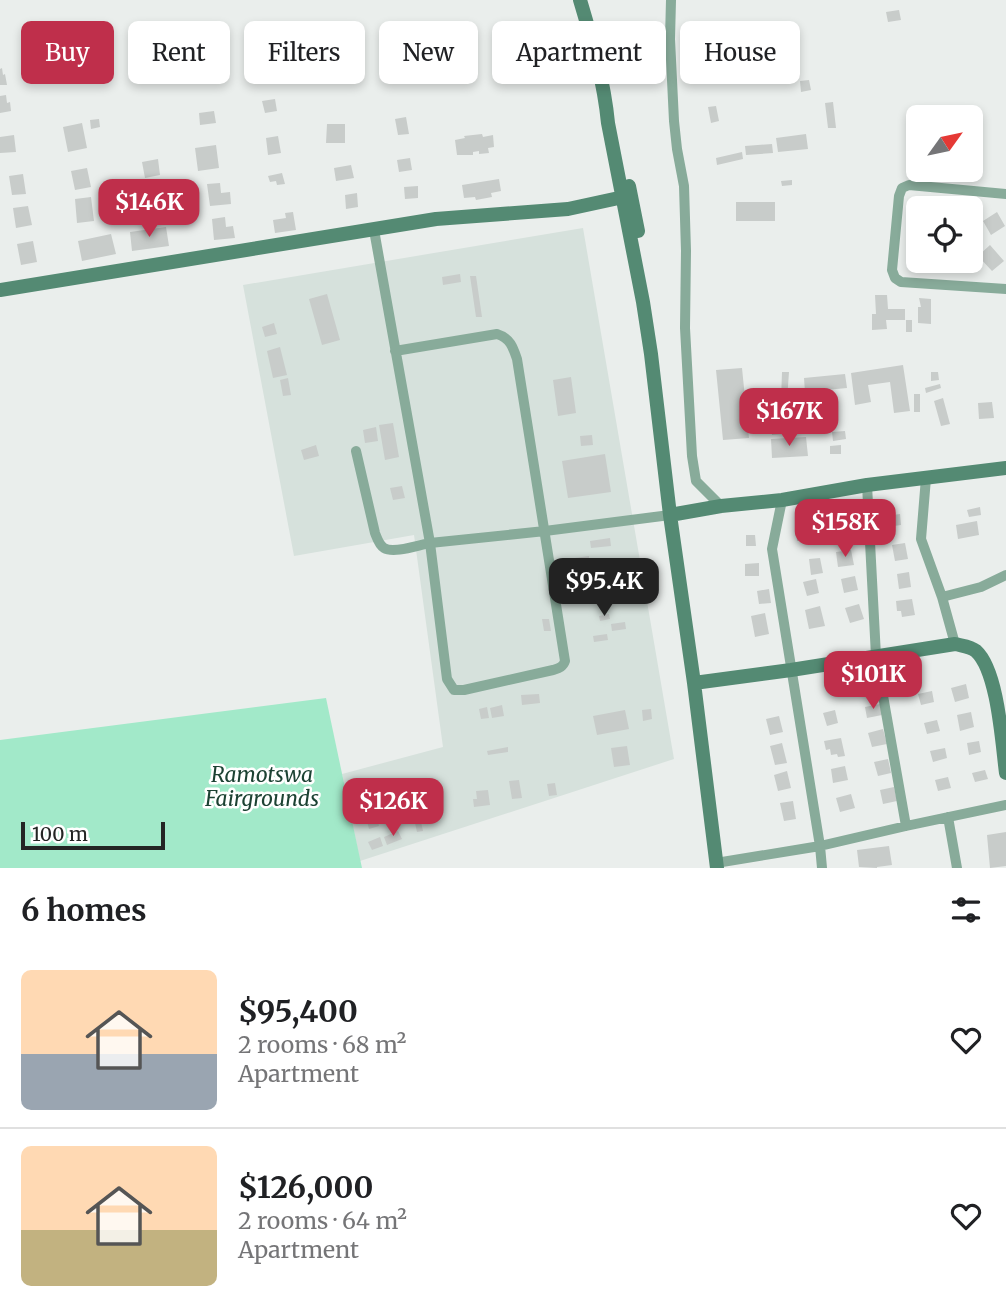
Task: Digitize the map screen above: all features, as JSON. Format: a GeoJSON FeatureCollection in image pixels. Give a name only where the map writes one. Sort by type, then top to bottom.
{"type":"FeatureCollection","features":[{"type":"Feature","properties":{"kind":"street"},"geometry":{"type":"LineString","coordinates":[[580,0],[594,44],[608,123],[643,272],[643,303],[717,865],[820,846],[1006,805]]}},
{"type":"Feature","properties":{"kind":"street"},"geometry":{"type":"LineString","coordinates":[[671,0],[674,121],[684,186],[685,328],[692,456],[696,481],[721,506]]}},
{"type":"Feature","properties":{"kind":"street"},"geometry":{"type":"LineString","coordinates":[[1006,194],[909,185],[902,188],[892,270],[895,278],[901,282],[1006,289]]}},
{"type":"Feature","properties":{"kind":"street"},"geometry":{"type":"LineString","coordinates":[[0,290],[436,219],[568,209],[627,196]]}},
{"type":"Feature","properties":{"kind":"street"},"geometry":{"type":"LineString","coordinates":[[374,230],[395,351],[430,543],[449,685],[458,691],[560,668],[565,655],[517,359],[510,342],[497,334],[395,351]]}},
{"type":"Feature","properties":{"kind":"street"},"geometry":{"type":"LineString","coordinates":[[356,451],[375,533],[386,550],[670,515],[867,485],[1006,468]]}},
{"type":"Feature","properties":{"kind":"street"},"geometry":{"type":"LineString","coordinates":[[926,478],[921,539],[942,597],[955,644]]}},
{"type":"Feature","properties":{"kind":"street"},"geometry":{"type":"LineString","coordinates":[[867,485],[876,656],[906,826]]}},
{"type":"Feature","properties":{"kind":"street"},"geometry":{"type":"LineString","coordinates":[[782,500],[772,549],[822,868]]}},
{"type":"Feature","properties":{"kind":"street"},"geometry":{"type":"LineString","coordinates":[[942,597],[981,587],[1006,575]]}},
{"type":"Feature","properties":{"kind":"street"},"geometry":{"type":"LineString","coordinates":[[694,683],[955,644],[967,646],[975,650],[983,660],[1002,713],[1006,773]]}},
{"type":"Feature","properties":{"kind":"street"},"geometry":{"type":"LineString","coordinates":[[948,817],[957,868]]}},
{"type":"Feature","properties":{"kind":"shaded area"},"geometry":{"type":"Polygon","coordinates":[[[583,228],[674,759],[360,861],[342,774],[443,747],[414,535],[294,556],[243,285],[583,228]]]}},
{"type":"Feature","properties":{"kind":"green space","name":"Ramotswa Fairgrounds"},"geometry":{"type":"Polygon","coordinates":[[[326,698],[362,868],[0,868],[0,740],[326,698]]]}},
{"type":"Feature","properties":{"kind":"building"},"geometry":{"type":"Polygon","coordinates":[[[899,10],[901,20],[888,22],[886,12],[899,10]]]}},
{"type":"Feature","properties":{"kind":"building"},"geometry":{"type":"Polygon","coordinates":[[[2,68],[3,75],[5,74],[7,85],[0,85],[2,68]]]}},
{"type":"Feature","properties":{"kind":"building"},"geometry":{"type":"Polygon","coordinates":[[[809,80],[811,90],[801,92],[800,81],[809,80]]]}},
{"type":"Feature","properties":{"kind":"building"},"geometry":{"type":"Polygon","coordinates":[[[6,95],[11,111],[0,113],[0,96],[6,95]]]}},
{"type":"Feature","properties":{"kind":"building"},"geometry":{"type":"Polygon","coordinates":[[[275,99],[277,111],[265,113],[262,101],[275,99]]]}},
{"type":"Feature","properties":{"kind":"building"},"geometry":{"type":"Polygon","coordinates":[[[833,102],[836,128],[828,128],[825,103],[833,102]]]}},
{"type":"Feature","properties":{"kind":"building"},"geometry":{"type":"Polygon","coordinates":[[[716,106],[719,121],[711,123],[708,107],[716,106]]]}},
{"type":"Feature","properties":{"kind":"building"},"geometry":{"type":"Polygon","coordinates":[[[214,111],[216,123],[200,125],[199,113],[214,111]]]}},
{"type":"Feature","properties":{"kind":"building"},"geometry":{"type":"Polygon","coordinates":[[[406,117],[409,134],[398,135],[395,119],[406,117]]]}},
{"type":"Feature","properties":{"kind":"building"},"geometry":{"type":"Polygon","coordinates":[[[99,119],[100,127],[91,129],[90,120],[99,119]]]}},
{"type":"Feature","properties":{"kind":"building"},"geometry":{"type":"Polygon","coordinates":[[[82,123],[87,148],[68,152],[63,127],[82,123]]]}},
{"type":"Feature","properties":{"kind":"building"},"geometry":{"type":"Polygon","coordinates":[[[327,124],[345,124],[345,143],[326,143],[327,124]]]}},
{"type":"Feature","properties":{"kind":"building"},"geometry":{"type":"Polygon","coordinates":[[[482,134],[483,137],[493,135],[494,147],[488,148],[489,153],[479,154],[479,151],[473,152],[473,155],[457,155],[455,140],[482,134]]]}},
{"type":"Feature","properties":{"kind":"building"},"geometry":{"type":"Polygon","coordinates":[[[806,134],[808,149],[778,152],[776,138],[806,134]]]}},
{"type":"Feature","properties":{"kind":"building"},"geometry":{"type":"Polygon","coordinates":[[[14,135],[16,152],[0,153],[0,137],[14,135]]]}},
{"type":"Feature","properties":{"kind":"building"},"geometry":{"type":"Polygon","coordinates":[[[278,136],[281,153],[268,155],[266,138],[278,136]]]}},
{"type":"Feature","properties":{"kind":"building"},"geometry":{"type":"Polygon","coordinates":[[[772,144],[773,153],[746,155],[745,146],[772,144]]]}},
{"type":"Feature","properties":{"kind":"building"},"geometry":{"type":"Polygon","coordinates":[[[216,145],[219,168],[198,171],[195,148],[216,145]]]}},
{"type":"Feature","properties":{"kind":"building"},"geometry":{"type":"Polygon","coordinates":[[[742,152],[743,159],[717,165],[716,158],[742,152]]]}},
{"type":"Feature","properties":{"kind":"building"},"geometry":{"type":"Polygon","coordinates":[[[410,158],[412,170],[399,172],[397,160],[410,158]]]}},
{"type":"Feature","properties":{"kind":"building"},"geometry":{"type":"Polygon","coordinates":[[[158,159],[160,175],[145,178],[142,162],[158,159]]]}},
{"type":"Feature","properties":{"kind":"building"},"geometry":{"type":"Polygon","coordinates":[[[351,165],[354,178],[336,181],[334,168],[351,165]]]}},
{"type":"Feature","properties":{"kind":"building"},"geometry":{"type":"Polygon","coordinates":[[[87,168],[91,187],[75,190],[71,171],[87,168]]]}},
{"type":"Feature","properties":{"kind":"building"},"geometry":{"type":"Polygon","coordinates":[[[282,173],[285,184],[270,182],[268,176],[282,173]]]}},
{"type":"Feature","properties":{"kind":"building"},"geometry":{"type":"Polygon","coordinates":[[[23,174],[26,194],[12,195],[9,176],[23,174]]]}},
{"type":"Feature","properties":{"kind":"building"},"geometry":{"type":"Polygon","coordinates":[[[499,179],[501,191],[491,193],[492,197],[476,200],[475,197],[464,198],[462,185],[499,179]]]}},
{"type":"Feature","properties":{"kind":"building"},"geometry":{"type":"Polygon","coordinates":[[[792,180],[792,185],[782,186],[781,181],[792,180]]]}},
{"type":"Feature","properties":{"kind":"building"},"geometry":{"type":"Polygon","coordinates":[[[220,183],[221,193],[230,192],[231,204],[210,206],[207,184],[220,183]]]}},
{"type":"Feature","properties":{"kind":"building"},"geometry":{"type":"Polygon","coordinates":[[[418,186],[418,198],[405,199],[404,187],[418,186]]]}},
{"type":"Feature","properties":{"kind":"building"},"geometry":{"type":"Polygon","coordinates":[[[163,189],[166,206],[151,208],[148,191],[163,189]]]}},
{"type":"Feature","properties":{"kind":"building"},"geometry":{"type":"Polygon","coordinates":[[[357,193],[358,207],[346,209],[345,195],[357,193]]]}},
{"type":"Feature","properties":{"kind":"building"},"geometry":{"type":"Polygon","coordinates":[[[91,197],[94,221],[77,223],[75,199],[91,197]]]}},
{"type":"Feature","properties":{"kind":"building"},"geometry":{"type":"Polygon","coordinates":[[[736,202],[775,202],[775,221],[736,221],[736,202]]]}},
{"type":"Feature","properties":{"kind":"building"},"geometry":{"type":"Polygon","coordinates":[[[28,206],[32,225],[16,228],[13,208],[28,206]]]}},
{"type":"Feature","properties":{"kind":"building"},"geometry":{"type":"Polygon","coordinates":[[[293,212],[296,230],[275,233],[273,220],[286,218],[285,213],[293,212]]]}},
{"type":"Feature","properties":{"kind":"building"},"geometry":{"type":"Polygon","coordinates":[[[997,212],[1005,226],[991,235],[983,221],[997,212]]]}},
{"type":"Feature","properties":{"kind":"building"},"geometry":{"type":"Polygon","coordinates":[[[225,217],[226,227],[233,226],[235,238],[214,240],[212,219],[225,217]]]}},
{"type":"Feature","properties":{"kind":"building"},"geometry":{"type":"Polygon","coordinates":[[[166,227],[169,246],[132,251],[130,232],[166,227]]]}},
{"type":"Feature","properties":{"kind":"building"},"geometry":{"type":"Polygon","coordinates":[[[111,234],[116,254],[82,261],[78,241],[111,234]]]}},
{"type":"Feature","properties":{"kind":"building"},"geometry":{"type":"Polygon","coordinates":[[[33,241],[37,262],[21,265],[17,244],[33,241]]]}},
{"type":"Feature","properties":{"kind":"building"},"geometry":{"type":"Polygon","coordinates":[[[990,245],[1004,261],[992,271],[983,261],[983,251],[990,245]]]}},
{"type":"Feature","properties":{"kind":"building"},"geometry":{"type":"Polygon","coordinates":[[[460,274],[461,282],[443,285],[442,277],[460,274]]]}},
{"type":"Feature","properties":{"kind":"building"},"geometry":{"type":"Polygon","coordinates":[[[470,276],[476,276],[482,317],[476,317],[470,276]]]}},
{"type":"Feature","properties":{"kind":"building"},"geometry":{"type":"Polygon","coordinates":[[[327,294],[340,340],[322,345],[309,299],[327,294]]]}},
{"type":"Feature","properties":{"kind":"building"},"geometry":{"type":"Polygon","coordinates":[[[875,295],[887,295],[888,309],[905,309],[905,320],[886,320],[887,329],[872,330],[872,314],[876,314],[875,295]]]}},
{"type":"Feature","properties":{"kind":"building"},"geometry":{"type":"Polygon","coordinates":[[[919,298],[931,299],[931,324],[918,323],[918,307],[921,307],[919,298]]]}},
{"type":"Feature","properties":{"kind":"building"},"geometry":{"type":"Polygon","coordinates":[[[906,320],[912,320],[912,332],[906,332],[906,320]]]}},
{"type":"Feature","properties":{"kind":"building"},"geometry":{"type":"Polygon","coordinates":[[[274,323],[277,334],[265,337],[262,327],[274,323]]]}},
{"type":"Feature","properties":{"kind":"building"},"geometry":{"type":"Polygon","coordinates":[[[280,347],[287,375],[273,378],[267,351],[280,347]]]}},
{"type":"Feature","properties":{"kind":"building"},"geometry":{"type":"Polygon","coordinates":[[[903,365],[910,411],[894,413],[890,382],[868,385],[871,402],[855,405],[851,373],[903,365]]]}},
{"type":"Feature","properties":{"kind":"building"},"geometry":{"type":"Polygon","coordinates":[[[742,368],[749,438],[723,440],[716,370],[742,368]]]}},
{"type":"Feature","properties":{"kind":"building"},"geometry":{"type":"Polygon","coordinates":[[[782,372],[789,372],[787,400],[781,400],[782,372]]]}},
{"type":"Feature","properties":{"kind":"building"},"geometry":{"type":"Polygon","coordinates":[[[931,372],[938,372],[939,380],[931,381],[931,372]]]}},
{"type":"Feature","properties":{"kind":"building"},"geometry":{"type":"Polygon","coordinates":[[[845,374],[847,388],[805,392],[804,378],[845,374]]]}},
{"type":"Feature","properties":{"kind":"building"},"geometry":{"type":"Polygon","coordinates":[[[571,377],[576,413],[558,416],[553,380],[571,377]]]}},
{"type":"Feature","properties":{"kind":"building"},"geometry":{"type":"Polygon","coordinates":[[[288,378],[291,395],[283,396],[280,380],[288,378]]]}},
{"type":"Feature","properties":{"kind":"building"},"geometry":{"type":"Polygon","coordinates":[[[940,384],[941,388],[926,393],[925,388],[940,384]]]}},
{"type":"Feature","properties":{"kind":"building"},"geometry":{"type":"Polygon","coordinates":[[[914,394],[920,394],[920,412],[914,412],[914,394]]]}},
{"type":"Feature","properties":{"kind":"building"},"geometry":{"type":"Polygon","coordinates":[[[943,398],[950,424],[941,426],[934,401],[943,398]]]}},
{"type":"Feature","properties":{"kind":"building"},"geometry":{"type":"Polygon","coordinates":[[[992,402],[994,418],[979,419],[978,403],[992,402]]]}},
{"type":"Feature","properties":{"kind":"building"},"geometry":{"type":"Polygon","coordinates":[[[781,421],[782,434],[772,435],[771,422],[781,421]]]}},
{"type":"Feature","properties":{"kind":"building"},"geometry":{"type":"Polygon","coordinates":[[[393,423],[399,457],[385,460],[379,425],[393,423]]]}},
{"type":"Feature","properties":{"kind":"building"},"geometry":{"type":"Polygon","coordinates":[[[376,427],[378,441],[365,443],[363,430],[376,427]]]}},
{"type":"Feature","properties":{"kind":"building"},"geometry":{"type":"Polygon","coordinates":[[[845,431],[846,439],[833,441],[832,432],[845,431]]]}},
{"type":"Feature","properties":{"kind":"building"},"geometry":{"type":"Polygon","coordinates":[[[592,435],[593,445],[581,446],[580,436],[592,435]]]}},
{"type":"Feature","properties":{"kind":"building"},"geometry":{"type":"Polygon","coordinates":[[[806,437],[808,456],[772,458],[771,439],[806,437]]]}},
{"type":"Feature","properties":{"kind":"building"},"geometry":{"type":"Polygon","coordinates":[[[316,445],[319,456],[304,460],[301,450],[316,445]]]}},
{"type":"Feature","properties":{"kind":"building"},"geometry":{"type":"Polygon","coordinates":[[[841,445],[841,454],[830,454],[830,446],[841,445]]]}},
{"type":"Feature","properties":{"kind":"building"},"geometry":{"type":"Polygon","coordinates":[[[605,454],[611,492],[568,498],[562,461],[605,454]]]}},
{"type":"Feature","properties":{"kind":"building"},"geometry":{"type":"Polygon","coordinates":[[[402,486],[405,498],[393,500],[390,488],[402,486]]]}},
{"type":"Feature","properties":{"kind":"building"},"geometry":{"type":"Polygon","coordinates":[[[980,507],[981,515],[969,517],[967,510],[980,507]]]}},
{"type":"Feature","properties":{"kind":"building"},"geometry":{"type":"Polygon","coordinates":[[[900,514],[901,525],[887,527],[886,516],[900,514]]]}},
{"type":"Feature","properties":{"kind":"building"},"geometry":{"type":"Polygon","coordinates":[[[977,521],[979,535],[958,539],[956,525],[977,521]]]}},
{"type":"Feature","properties":{"kind":"building"},"geometry":{"type":"Polygon","coordinates":[[[847,525],[848,535],[836,536],[835,526],[847,525]]]}},
{"type":"Feature","properties":{"kind":"building"},"geometry":{"type":"Polygon","coordinates":[[[806,527],[806,540],[797,541],[796,528],[806,527]]]}},
{"type":"Feature","properties":{"kind":"building"},"geometry":{"type":"Polygon","coordinates":[[[746,535],[755,535],[756,546],[746,546],[746,535]]]}},
{"type":"Feature","properties":{"kind":"building"},"geometry":{"type":"Polygon","coordinates":[[[610,538],[611,546],[591,548],[590,541],[610,538]]]}},
{"type":"Feature","properties":{"kind":"building"},"geometry":{"type":"Polygon","coordinates":[[[905,543],[908,559],[895,561],[892,545],[905,543]]]}},
{"type":"Feature","properties":{"kind":"building"},"geometry":{"type":"Polygon","coordinates":[[[851,550],[854,565],[838,567],[836,552],[851,550]]]}},
{"type":"Feature","properties":{"kind":"building"},"geometry":{"type":"Polygon","coordinates":[[[589,556],[589,563],[576,565],[575,558],[589,556]]]}},
{"type":"Feature","properties":{"kind":"building"},"geometry":{"type":"Polygon","coordinates":[[[820,558],[823,573],[811,575],[809,559],[820,558]]]}},
{"type":"Feature","properties":{"kind":"building"},"geometry":{"type":"Polygon","coordinates":[[[759,563],[759,576],[745,576],[745,564],[759,563]]]}},
{"type":"Feature","properties":{"kind":"building"},"geometry":{"type":"Polygon","coordinates":[[[909,572],[911,587],[899,589],[897,574],[909,572]]]}},
{"type":"Feature","properties":{"kind":"building"},"geometry":{"type":"Polygon","coordinates":[[[855,576],[858,590],[844,593],[841,579],[855,576]]]}},
{"type":"Feature","properties":{"kind":"building"},"geometry":{"type":"Polygon","coordinates":[[[816,579],[819,593],[807,596],[803,582],[816,579]]]}},
{"type":"Feature","properties":{"kind":"building"},"geometry":{"type":"Polygon","coordinates":[[[769,589],[771,603],[759,604],[757,591],[769,589]]]}},
{"type":"Feature","properties":{"kind":"building"},"geometry":{"type":"Polygon","coordinates":[[[912,599],[915,615],[902,617],[901,611],[897,611],[896,601],[912,599]]]}},
{"type":"Feature","properties":{"kind":"building"},"geometry":{"type":"Polygon","coordinates":[[[859,604],[864,619],[850,623],[845,608],[859,604]]]}},
{"type":"Feature","properties":{"kind":"building"},"geometry":{"type":"Polygon","coordinates":[[[820,606],[825,626],[809,629],[805,610],[820,606]]]}},
{"type":"Feature","properties":{"kind":"building"},"geometry":{"type":"Polygon","coordinates":[[[765,613],[769,634],[755,637],[751,616],[765,613]]]}},
{"type":"Feature","properties":{"kind":"building"},"geometry":{"type":"Polygon","coordinates":[[[609,614],[610,619],[600,621],[599,616],[609,614]]]}},
{"type":"Feature","properties":{"kind":"building"},"geometry":{"type":"Polygon","coordinates":[[[542,619],[549,619],[551,631],[544,631],[542,619]]]}},
{"type":"Feature","properties":{"kind":"building"},"geometry":{"type":"Polygon","coordinates":[[[625,622],[626,629],[612,631],[611,624],[625,622]]]}},
{"type":"Feature","properties":{"kind":"building"},"geometry":{"type":"Polygon","coordinates":[[[607,634],[608,640],[594,642],[593,636],[607,634]]]}},
{"type":"Feature","properties":{"kind":"building"},"geometry":{"type":"Polygon","coordinates":[[[966,684],[969,698],[955,702],[951,688],[966,684]]]}},
{"type":"Feature","properties":{"kind":"building"},"geometry":{"type":"Polygon","coordinates":[[[932,691],[934,702],[921,705],[918,694],[932,691]]]}},
{"type":"Feature","properties":{"kind":"building"},"geometry":{"type":"Polygon","coordinates":[[[539,694],[540,703],[522,705],[521,695],[539,694]]]}},
{"type":"Feature","properties":{"kind":"building"},"geometry":{"type":"Polygon","coordinates":[[[880,704],[882,715],[867,718],[865,707],[880,704]]]}},
{"type":"Feature","properties":{"kind":"building"},"geometry":{"type":"Polygon","coordinates":[[[502,705],[504,716],[492,718],[490,708],[502,705]]]}},
{"type":"Feature","properties":{"kind":"building"},"geometry":{"type":"Polygon","coordinates":[[[487,707],[489,718],[481,719],[479,709],[487,707]]]}},
{"type":"Feature","properties":{"kind":"building"},"geometry":{"type":"Polygon","coordinates":[[[651,709],[652,719],[643,721],[642,710],[651,709]]]}},
{"type":"Feature","properties":{"kind":"building"},"geometry":{"type":"Polygon","coordinates":[[[625,710],[629,729],[597,735],[593,716],[625,710]]]}},
{"type":"Feature","properties":{"kind":"building"},"geometry":{"type":"Polygon","coordinates":[[[835,710],[838,723],[827,726],[823,713],[835,710]]]}},
{"type":"Feature","properties":{"kind":"building"},"geometry":{"type":"Polygon","coordinates":[[[971,712],[974,727],[960,731],[957,715],[971,712]]]}},
{"type":"Feature","properties":{"kind":"building"},"geometry":{"type":"Polygon","coordinates":[[[779,716],[783,732],[770,735],[766,719],[779,716]]]}},
{"type":"Feature","properties":{"kind":"building"},"geometry":{"type":"Polygon","coordinates":[[[937,720],[940,731],[927,734],[924,723],[937,720]]]}},
{"type":"Feature","properties":{"kind":"building"},"geometry":{"type":"Polygon","coordinates":[[[883,729],[887,744],[872,747],[868,733],[883,729]]]}},
{"type":"Feature","properties":{"kind":"building"},"geometry":{"type":"Polygon","coordinates":[[[841,738],[845,756],[831,755],[830,749],[826,750],[824,741],[841,738]]]}},
{"type":"Feature","properties":{"kind":"building"},"geometry":{"type":"Polygon","coordinates":[[[979,741],[981,752],[969,755],[967,743],[979,741]]]}},
{"type":"Feature","properties":{"kind":"building"},"geometry":{"type":"Polygon","coordinates":[[[782,743],[787,763],[775,765],[770,746],[782,743]]]}},
{"type":"Feature","properties":{"kind":"building"},"geometry":{"type":"Polygon","coordinates":[[[627,746],[630,765],[614,767],[611,748],[627,746]]]}},
{"type":"Feature","properties":{"kind":"building"},"geometry":{"type":"Polygon","coordinates":[[[508,747],[508,752],[488,755],[487,751],[508,747]]]}},
{"type":"Feature","properties":{"kind":"building"},"geometry":{"type":"Polygon","coordinates":[[[945,748],[947,758],[933,762],[930,751],[945,748]]]}},
{"type":"Feature","properties":{"kind":"building"},"geometry":{"type":"Polygon","coordinates":[[[888,759],[891,773],[878,776],[874,762],[888,759]]]}},
{"type":"Feature","properties":{"kind":"building"},"geometry":{"type":"Polygon","coordinates":[[[845,766],[848,780],[833,783],[831,769],[845,766]]]}},
{"type":"Feature","properties":{"kind":"building"},"geometry":{"type":"Polygon","coordinates":[[[985,770],[988,779],[975,782],[972,773],[985,770]]]}},
{"type":"Feature","properties":{"kind":"building"},"geometry":{"type":"Polygon","coordinates":[[[787,771],[791,788],[778,791],[774,775],[787,771]]]}},
{"type":"Feature","properties":{"kind":"building"},"geometry":{"type":"Polygon","coordinates":[[[948,777],[951,788],[938,791],[935,780],[948,777]]]}},
{"type":"Feature","properties":{"kind":"building"},"geometry":{"type":"Polygon","coordinates":[[[519,780],[522,798],[512,799],[509,781],[519,780]]]}},
{"type":"Feature","properties":{"kind":"building"},"geometry":{"type":"Polygon","coordinates":[[[555,783],[557,795],[549,796],[547,784],[555,783]]]}},
{"type":"Feature","properties":{"kind":"building"},"geometry":{"type":"Polygon","coordinates":[[[894,787],[897,801],[883,804],[880,790],[894,787]]]}},
{"type":"Feature","properties":{"kind":"building"},"geometry":{"type":"Polygon","coordinates":[[[488,790],[490,805],[474,807],[476,791],[488,790]]]}},
{"type":"Feature","properties":{"kind":"building"},"geometry":{"type":"Polygon","coordinates":[[[412,794],[416,806],[409,808],[405,797],[412,794]]]}},
{"type":"Feature","properties":{"kind":"building"},"geometry":{"type":"Polygon","coordinates":[[[851,794],[855,808],[840,812],[836,798],[851,794]]]}},
{"type":"Feature","properties":{"kind":"building"},"geometry":{"type":"Polygon","coordinates":[[[793,801],[796,819],[784,821],[780,803],[793,801]]]}},
{"type":"Feature","properties":{"kind":"building"},"geometry":{"type":"Polygon","coordinates":[[[375,810],[379,826],[369,829],[365,813],[375,810]]]}},
{"type":"Feature","properties":{"kind":"building"},"geometry":{"type":"Polygon","coordinates":[[[411,811],[414,822],[406,824],[403,812],[411,811]]]}},
{"type":"Feature","properties":{"kind":"building"},"geometry":{"type":"Polygon","coordinates":[[[421,822],[423,831],[417,832],[415,823],[421,822]]]}},
{"type":"Feature","properties":{"kind":"building"},"geometry":{"type":"Polygon","coordinates":[[[398,831],[402,839],[387,845],[384,837],[398,831]]]}},
{"type":"Feature","properties":{"kind":"building"},"geometry":{"type":"Polygon","coordinates":[[[1006,832],[1006,866],[990,868],[987,835],[1006,832]]]}},
{"type":"Feature","properties":{"kind":"building"},"geometry":{"type":"Polygon","coordinates":[[[380,837],[383,846],[372,850],[368,842],[380,837]]]}},
{"type":"Feature","properties":{"kind":"building"},"geometry":{"type":"Polygon","coordinates":[[[889,846],[892,865],[859,867],[857,850],[889,846]]]}}]}
